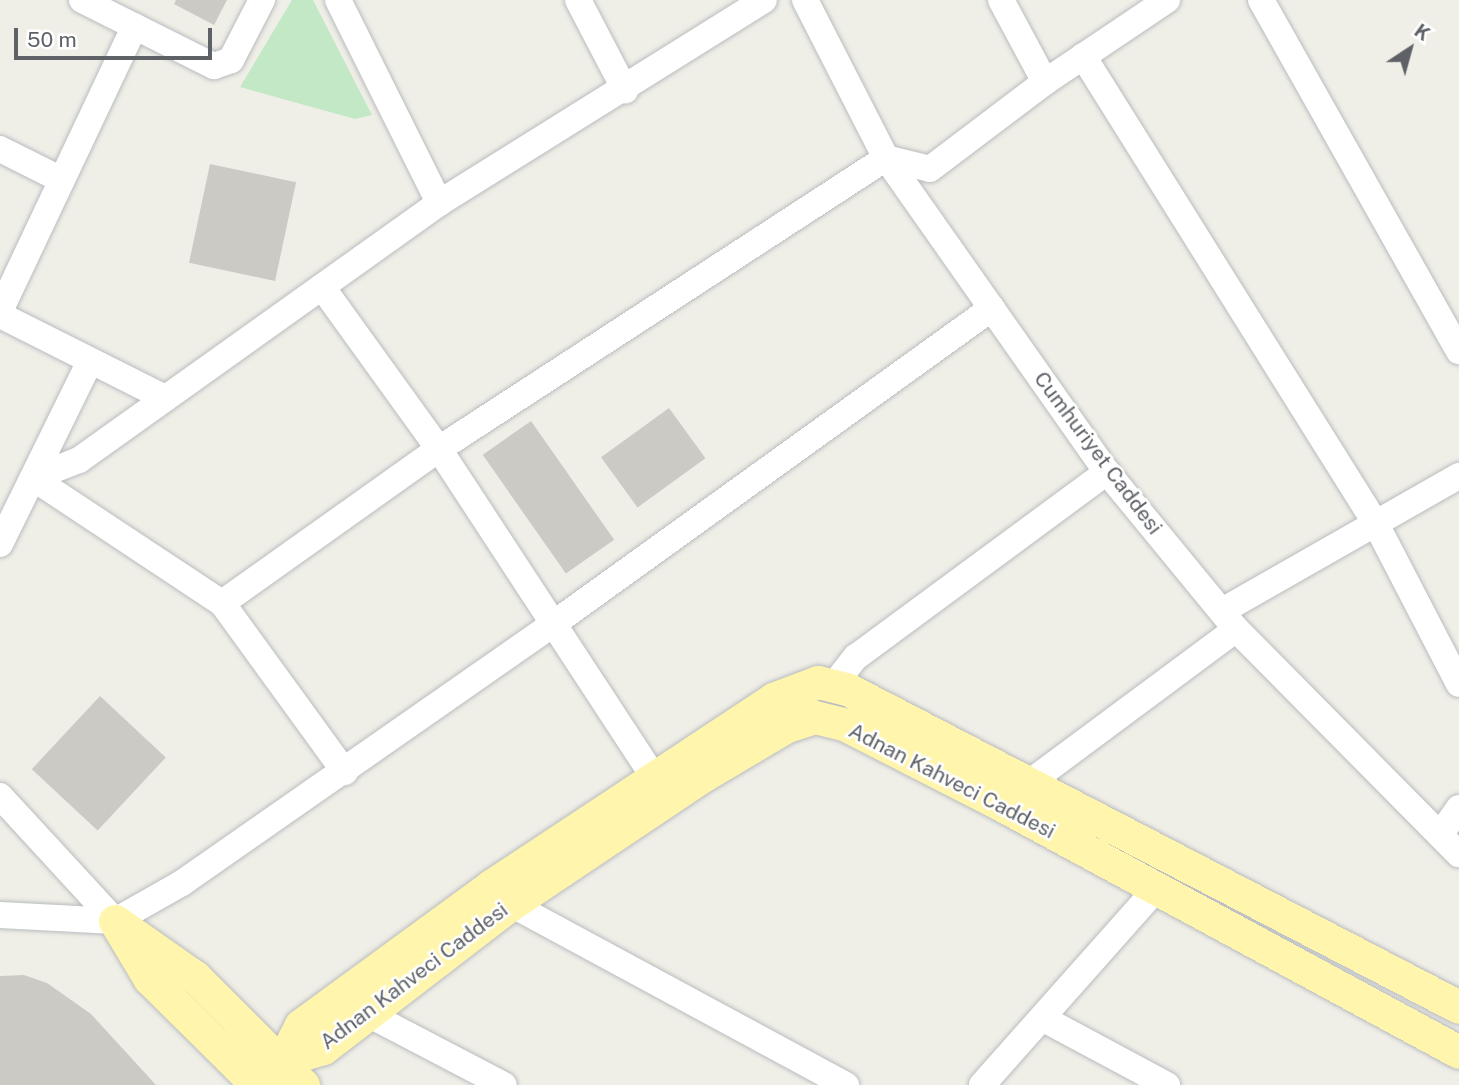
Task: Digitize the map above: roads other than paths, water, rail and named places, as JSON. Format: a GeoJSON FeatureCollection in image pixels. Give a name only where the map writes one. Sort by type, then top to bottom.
{"type":"FeatureCollection","features":[{"type":"Feature","properties":{"kind":"main road"},"geometry":{"type":"LineString","coordinates":[[293,1073],[301,1025],[491,886],[773,699],[818,682],[833,686],[1029,783],[1459,1007]]}},
{"type":"Feature","properties":{"kind":"main road","name":"Adnan Kahveci Caddesi"},"geometry":{"type":"LineString","coordinates":[[255,1084],[293,1073],[511,904],[704,775],[787,726],[815,717],[846,725],[1459,1052]]}},
{"type":"Feature","properties":{"kind":"main road"},"geometry":{"type":"LineString","coordinates":[[115,921],[169,955],[293,1073]]}},
{"type":"Feature","properties":{"kind":"main road"},"geometry":{"type":"LineString","coordinates":[[115,921],[149,978],[255,1084]]}},
{"type":"Feature","properties":{"kind":"street"},"geometry":{"type":"LineString","coordinates":[[82,0],[214,66],[231,60],[262,0]]}},
{"type":"Feature","properties":{"kind":"street"},"geometry":{"type":"LineString","coordinates":[[338,0],[439,203]]}},
{"type":"Feature","properties":{"kind":"street"},"geometry":{"type":"LineString","coordinates":[[578,0],[625,90]]}},
{"type":"Feature","properties":{"kind":"street"},"geometry":{"type":"LineString","coordinates":[[33,478],[79,460],[439,203],[625,90],[764,0]]}},
{"type":"Feature","properties":{"kind":"street","name":"Cumhuriyet Caddesi"},"geometry":{"type":"LineString","coordinates":[[805,0],[886,158],[1107,472],[1229,620],[1459,854]]}},
{"type":"Feature","properties":{"kind":"street"},"geometry":{"type":"LineString","coordinates":[[1001,0],[1045,82]]}},
{"type":"Feature","properties":{"kind":"street"},"geometry":{"type":"LineString","coordinates":[[222,603],[439,449],[886,158],[930,169],[1045,82],[1167,0]]}},
{"type":"Feature","properties":{"kind":"street"},"geometry":{"type":"LineString","coordinates":[[1261,0],[1459,351]]}},
{"type":"Feature","properties":{"kind":"street"},"geometry":{"type":"LineString","coordinates":[[135,26],[0,313],[165,398]]}},
{"type":"Feature","properties":{"kind":"street"},"geometry":{"type":"LineString","coordinates":[[1083,56],[1376,524],[1459,684]]}},
{"type":"Feature","properties":{"kind":"street"},"geometry":{"type":"LineString","coordinates":[[0,149],[62,180]]}},
{"type":"Feature","properties":{"kind":"street"},"geometry":{"type":"LineString","coordinates":[[322,287],[439,449],[556,622],[654,778]]}},
{"type":"Feature","properties":{"kind":"street"},"geometry":{"type":"LineString","coordinates":[[0,915],[115,921],[182,883],[345,772],[992,308]]}},
{"type":"Feature","properties":{"kind":"street"},"geometry":{"type":"LineString","coordinates":[[0,544],[9,505],[33,478],[90,361]]}},
{"type":"Feature","properties":{"kind":"street"},"geometry":{"type":"LineString","coordinates":[[833,686],[856,656],[1107,472]]}},
{"type":"Feature","properties":{"kind":"street"},"geometry":{"type":"LineString","coordinates":[[1029,783],[1229,620],[1376,524],[1459,477]]}},
{"type":"Feature","properties":{"kind":"street"},"geometry":{"type":"LineString","coordinates":[[33,478],[222,603],[345,772]]}},
{"type":"Feature","properties":{"kind":"street"},"geometry":{"type":"LineString","coordinates":[[0,796],[115,921]]}},
{"type":"Feature","properties":{"kind":"street"},"geometry":{"type":"LineString","coordinates":[[1440,835],[1459,808]]}},
{"type":"Feature","properties":{"kind":"street"},"geometry":{"type":"LineString","coordinates":[[982,1085],[1156,889]]}},
{"type":"Feature","properties":{"kind":"street"},"geometry":{"type":"LineString","coordinates":[[511,904],[846,1085]]}},
{"type":"Feature","properties":{"kind":"street"},"geometry":{"type":"LineString","coordinates":[[368,1014],[504,1085]]}},
{"type":"Feature","properties":{"kind":"street"},"geometry":{"type":"LineString","coordinates":[[1042,1018],[1167,1085]]}}]}
